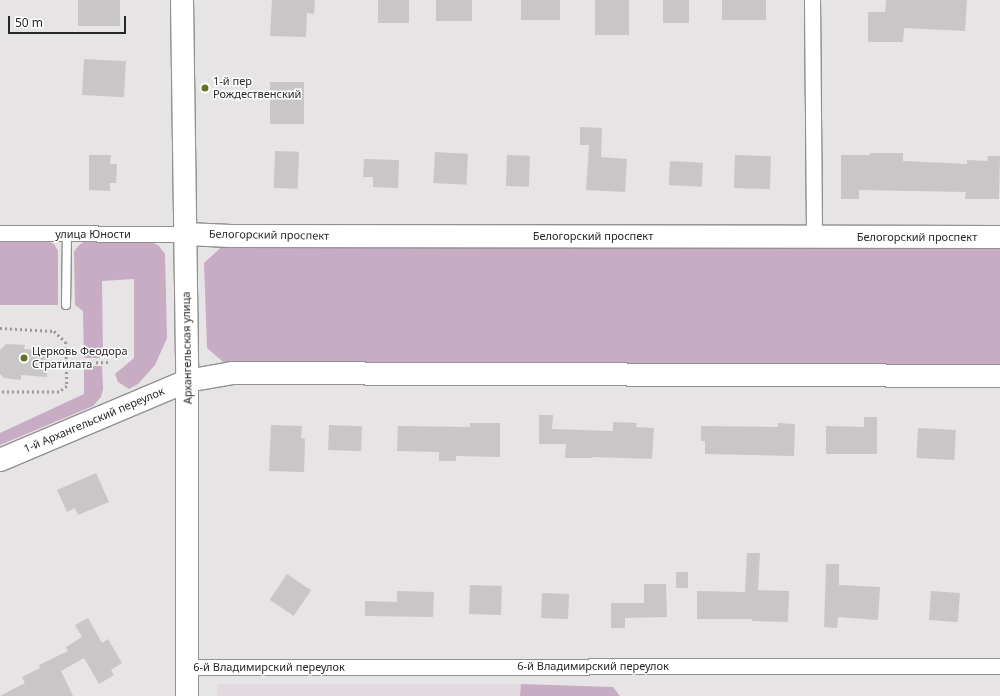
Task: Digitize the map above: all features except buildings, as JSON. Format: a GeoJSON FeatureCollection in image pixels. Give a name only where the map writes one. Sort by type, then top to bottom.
{"type":"FeatureCollection","features":[{"type":"Feature","properties":{"kind":"street","name":"Архангельская улица"},"geometry":{"type":"LineString","coordinates":[[182,0],[188,381],[187,667],[184,695]]}},
{"type":"Feature","properties":{"kind":"street"},"geometry":{"type":"LineString","coordinates":[[812,0],[814,236]]}},
{"type":"Feature","properties":{"kind":"street","name":"улица Юности"},"geometry":{"type":"LineString","coordinates":[[0,233],[186,234]]}},
{"type":"Feature","properties":{"kind":"street","name":"Белогорский проспект"},"geometry":{"type":"LineString","coordinates":[[186,234],[231,236],[1000,237]]}},
{"type":"Feature","properties":{"kind":"street"},"geometry":{"type":"LineString","coordinates":[[188,381],[233,373],[1000,376]]}},
{"type":"Feature","properties":{"kind":"street","name":"1-й Архангельский переулок"},"geometry":{"type":"LineString","coordinates":[[0,460],[188,381]]}},
{"type":"Feature","properties":{"kind":"street","name":"6-й Владимирский переулок"},"geometry":{"type":"LineString","coordinates":[[187,667],[1000,666]]}},
{"type":"Feature","properties":{"kind":"lane"},"geometry":{"type":"LineString","coordinates":[[66,305],[67,234]]}},
{"type":"Feature","properties":{"kind":"path"},"geometry":{"type":"LineString","coordinates":[[0,328],[54,331],[66,342],[67,386],[59,392],[0,392]]}},
{"type":"Feature","properties":{"kind":"path"},"geometry":{"type":"LineString","coordinates":[[66,363],[111,362]]}},
{"type":"Feature","properties":{"kind":"shaded area"},"geometry":{"type":"Polygon","coordinates":[[[46,240],[54,244],[58,251],[58,305],[0,305],[0,241],[46,240]]]}},
{"type":"Feature","properties":{"kind":"shaded area"},"geometry":{"type":"Polygon","coordinates":[[[86,240],[151,241],[159,246],[165,254],[167,338],[155,365],[138,384],[129,389],[118,382],[115,374],[134,358],[134,279],[102,281],[103,358],[84,358],[83,311],[75,305],[74,252],[78,246],[86,240]]]}},
{"type":"Feature","properties":{"kind":"shaded area"},"geometry":{"type":"Polygon","coordinates":[[[226,243],[1000,246],[1000,370],[228,366],[207,348],[204,263],[226,243]]]}},
{"type":"Feature","properties":{"kind":"shaded area"},"geometry":{"type":"Polygon","coordinates":[[[84,366],[102,366],[103,389],[101,397],[93,406],[0,445],[0,433],[84,394],[84,366]]]}},
{"type":"Feature","properties":{"kind":"shaded area"},"geometry":{"type":"Polygon","coordinates":[[[217,684],[521,684],[521,696],[217,696],[217,684]]]}},
{"type":"Feature","properties":{"kind":"shaded area"},"geometry":{"type":"Polygon","coordinates":[[[521,684],[613,687],[620,696],[520,696],[521,684]]]}},
{"type":"Feature","properties":{"kind":"place","name":"1-й пер Рождественский"},"geometry":{"type":"Point","coordinates":[205,88]}},
{"type":"Feature","properties":{"kind":"place","name":"Церковь Феодора Стратилата"},"geometry":{"type":"Point","coordinates":[24,358]}}]}
